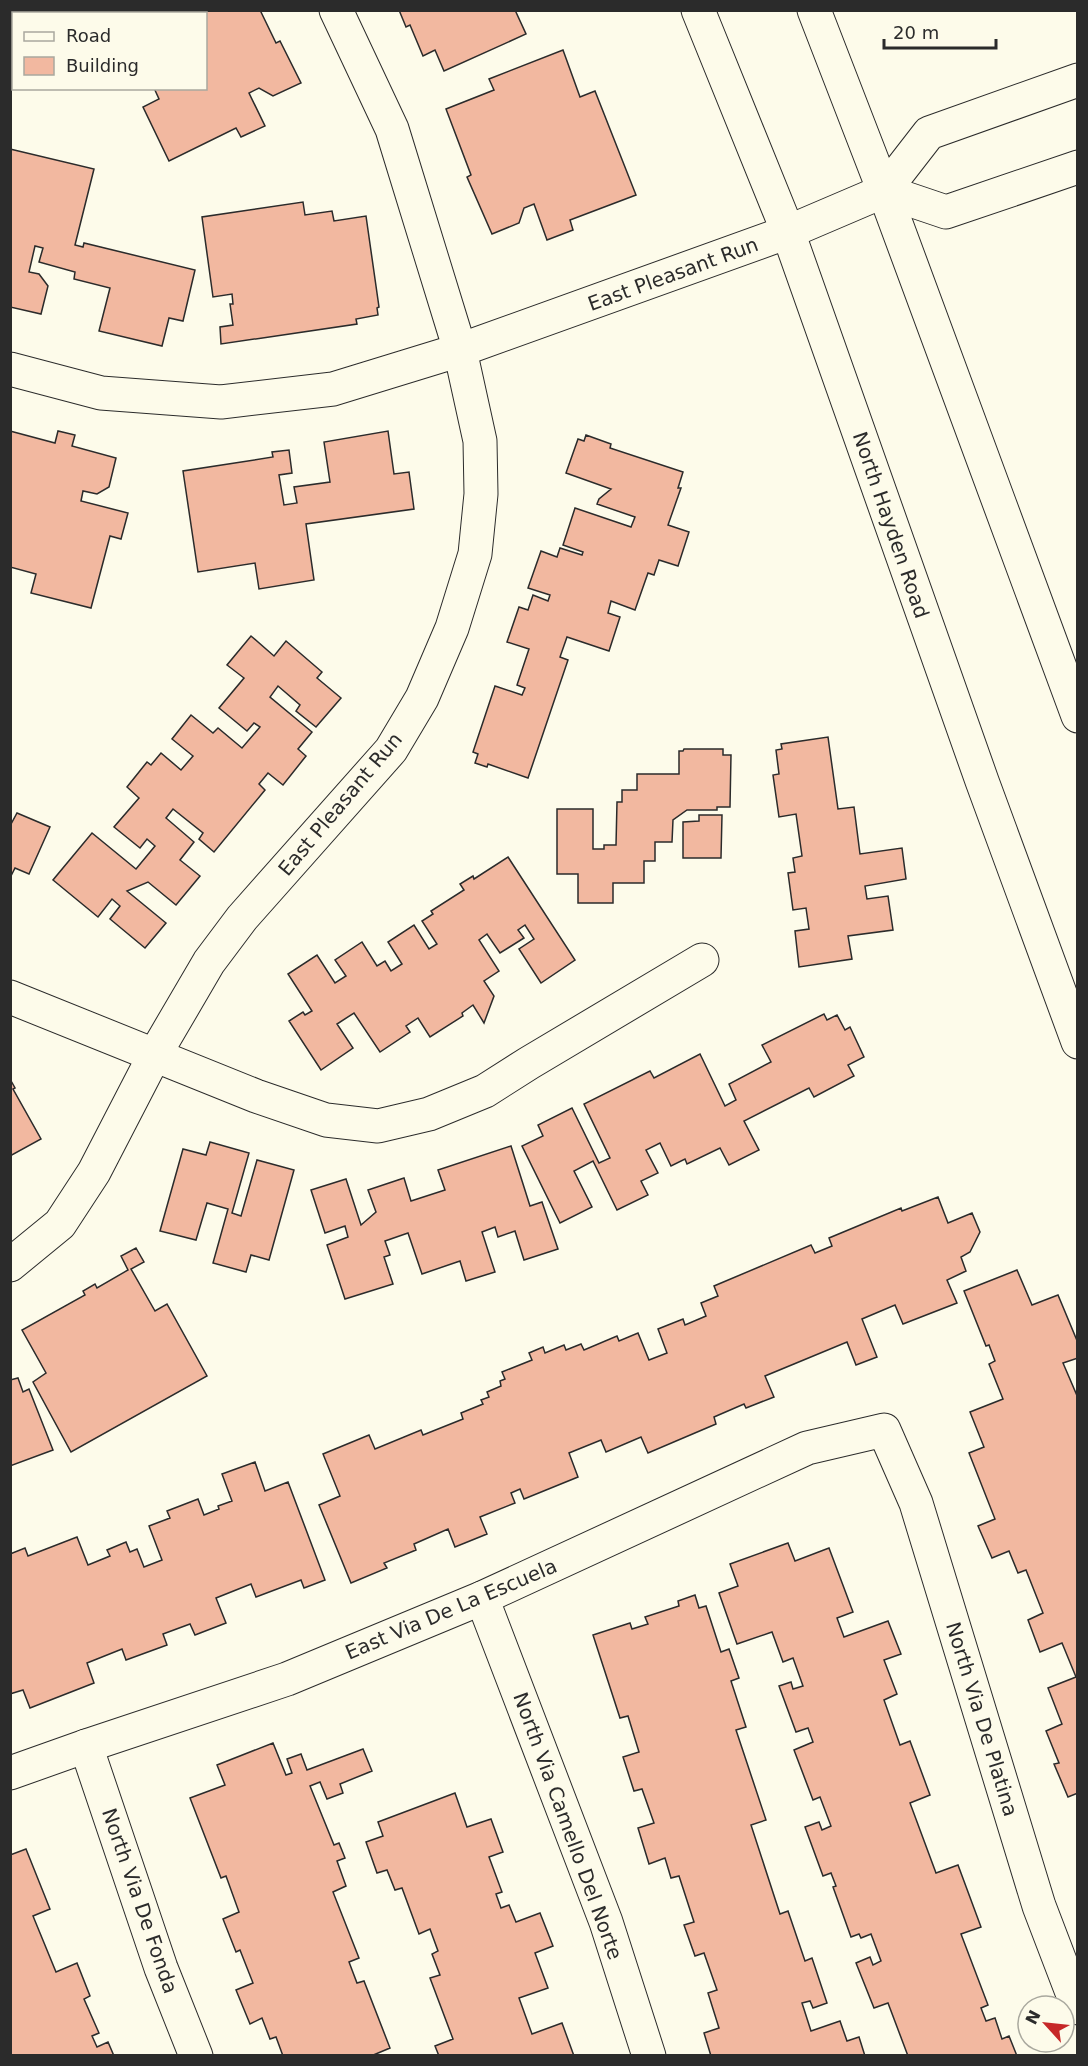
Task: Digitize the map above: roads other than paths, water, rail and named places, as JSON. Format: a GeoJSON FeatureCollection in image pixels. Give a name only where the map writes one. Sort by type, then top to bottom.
{"type":"FeatureCollection","features":[{"type":"Feature","properties":{"kind":"street","name":"East Pleasant Run"},"geometry":{"type":"LineString","coordinates":[[10,1265],[60,1224],[94,1172],[154,1056],[209,962],[242,918],[391,750],[422,698],[452,628],[475,554],[481,494],[480,441],[460,350],[392,129],[336,10]]}},
{"type":"Feature","properties":{"kind":"street","name":"North Hayden Road"},"geometry":{"type":"LineString","coordinates":[[698,10],[789,232],[982,781],[1077,1042]]}},
{"type":"Feature","properties":{"kind":"street"},"geometry":{"type":"LineString","coordinates":[[814,10],[884,191],[1077,716]]}},
{"type":"Feature","properties":{"kind":"street","name":"East Pleasant Run"},"geometry":{"type":"LineString","coordinates":[[10,369],[101,393],[220,402],[333,390],[460,350],[789,232],[884,191],[929,133],[1077,80]]}},
{"type":"Feature","properties":{"kind":"street"},"geometry":{"type":"LineString","coordinates":[[884,191],[946,213],[1077,167]]}},
{"type":"Feature","properties":{"kind":"street"},"geometry":{"type":"LineString","coordinates":[[10,997],[256,1096],[326,1120],[378,1126],[429,1114],[485,1091],[702,960]]}},
{"type":"Feature","properties":{"kind":"street","name":"East Via De La Escuela"},"geometry":{"type":"LineString","coordinates":[[10,1773],[287,1679],[482,1598],[807,1448],[884,1430]]}},
{"type":"Feature","properties":{"kind":"street","name":"North Via De Platina"},"geometry":{"type":"LineString","coordinates":[[884,1430],[916,1503],[1039,1906],[1077,2008]]}},
{"type":"Feature","properties":{"kind":"street","name":"North Via Camello Del Norte"},"geometry":{"type":"LineString","coordinates":[[482,1598],[606,1922],[649,2055]]}},
{"type":"Feature","properties":{"kind":"street","name":"North Via De Fonda"},"geometry":{"type":"LineString","coordinates":[[86,1746],[161,1968],[196,2055]]}}]}
